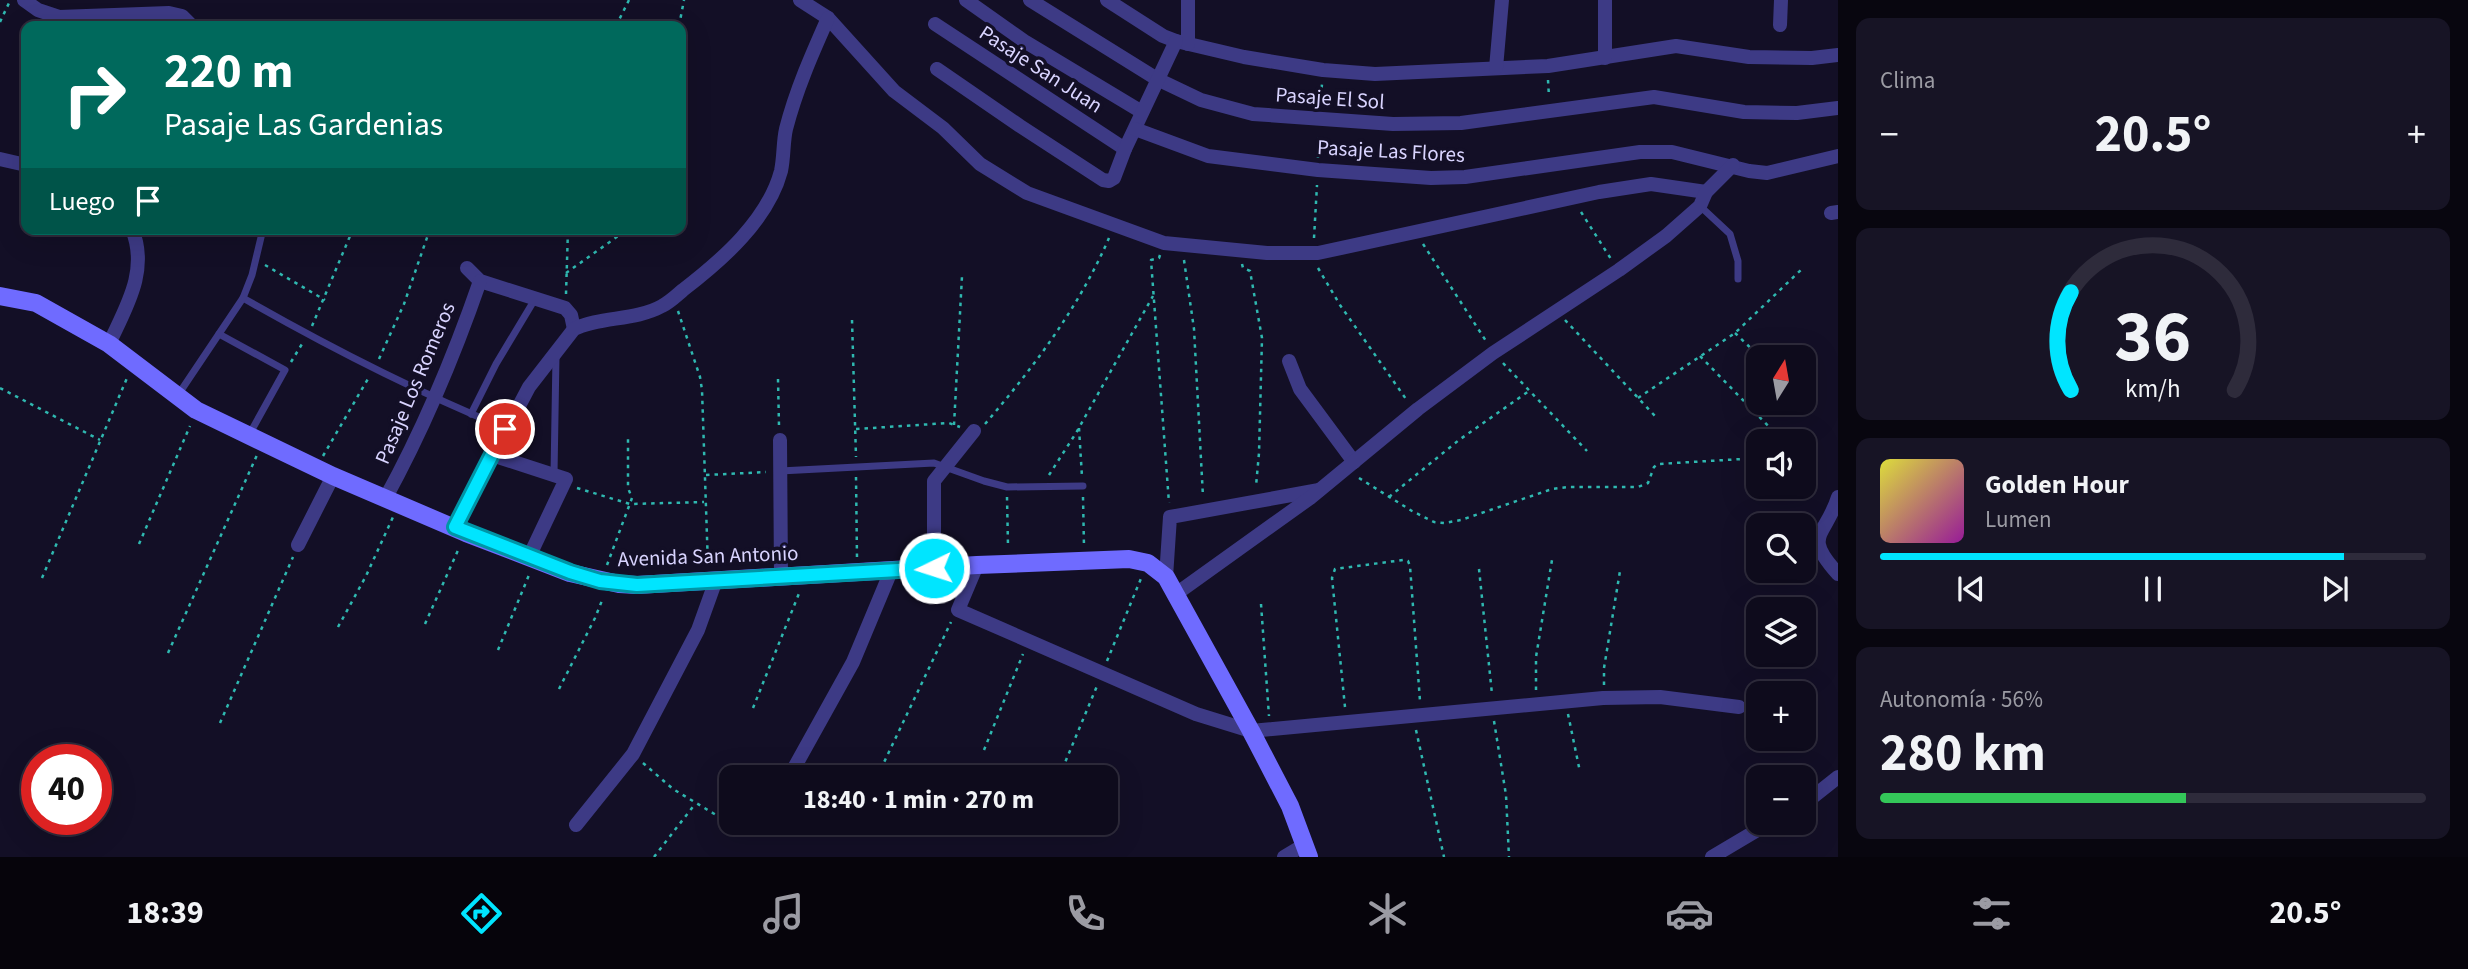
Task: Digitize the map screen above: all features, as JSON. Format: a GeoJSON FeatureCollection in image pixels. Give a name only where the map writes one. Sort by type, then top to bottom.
{"type":"FeatureCollection","features":[{"type":"Feature","properties":{"kind":"street"},"geometry":{"type":"LineString","coordinates":[[24,0],[38,10],[58,17],[169,13],[182,16],[187,21]]}},
{"type":"Feature","properties":{"kind":"street"},"geometry":{"type":"LineString","coordinates":[[800,0],[828,18],[894,91],[943,128],[980,164],[1027,193],[1164,243],[1239,250],[1318,253],[1651,184],[1703,199]]}},
{"type":"Feature","properties":{"kind":"street"},"geometry":{"type":"LineString","coordinates":[[966,0],[1024,41],[1142,113]]}},
{"type":"Feature","properties":{"kind":"street","name":"Pasaje El Sol"},"geometry":{"type":"LineString","coordinates":[[1030,0],[1157,79],[1201,100],[1253,114],[1393,124],[1461,123],[1654,97],[1744,112],[1797,113],[1838,108]]}},
{"type":"Feature","properties":{"kind":"street"},"geometry":{"type":"LineString","coordinates":[[1107,0],[1163,36],[1182,43],[1244,58],[1322,70],[1375,74],[1548,66],[1676,46],[1749,57],[1812,58],[1838,55]]}},
{"type":"Feature","properties":{"kind":"street"},"geometry":{"type":"LineString","coordinates":[[937,69],[1103,180],[1110,181],[1114,178],[1157,79],[1182,43],[1188,0]]}},
{"type":"Feature","properties":{"kind":"street"},"geometry":{"type":"LineString","coordinates":[[1496,68],[1502,0]]}},
{"type":"Feature","properties":{"kind":"street"},"geometry":{"type":"LineString","coordinates":[[1605,0],[1605,58]]}},
{"type":"Feature","properties":{"kind":"street"},"geometry":{"type":"LineString","coordinates":[[1780,25],[1781,0]]}},
{"type":"Feature","properties":{"kind":"street"},"geometry":{"type":"LineString","coordinates":[[460,530],[505,429],[529,387],[574,328],[639,315],[663,306],[700,277],[745,234],[766,204],[780,172],[785,131],[799,86],[828,18]]}},
{"type":"Feature","properties":{"kind":"street","name":"Pasaje San Juan"},"geometry":{"type":"LineString","coordinates":[[935,24],[1125,149]]}},
{"type":"Feature","properties":{"kind":"street","name":"Pasaje Las Flores"},"geometry":{"type":"LineString","coordinates":[[1135,129],[1208,156],[1318,170],[1431,178],[1465,177],[1640,152],[1672,152],[1767,173],[1838,156]]}},
{"type":"Feature","properties":{"kind":"street"},"geometry":{"type":"LineString","coordinates":[[0,159],[21,164]]}},
{"type":"Feature","properties":{"kind":"street"},"geometry":{"type":"LineString","coordinates":[[1177,594],[1320,490],[1418,409],[1493,353],[1666,236],[1733,165]]}},
{"type":"Feature","properties":{"kind":"street"},"geometry":{"type":"LineString","coordinates":[[109,344],[137,277],[139,255],[134,235]]}},
{"type":"Feature","properties":{"kind":"street"},"geometry":{"type":"LineString","coordinates":[[467,268],[480,281],[565,308],[572,315],[574,328]]}},
{"type":"Feature","properties":{"kind":"street","name":"Pasaje Los Romeros"},"geometry":{"type":"LineString","coordinates":[[392,502],[433,397],[460,341],[480,281]]}},
{"type":"Feature","properties":{"kind":"street","name":"Avenida San Antonio"},"geometry":{"type":"LineString","coordinates":[[0,296],[36,303],[109,344],[196,410],[316,468],[460,530],[532,558],[605,581],[637,585],[1129,559],[1148,563],[1166,577]]}},
{"type":"Feature","properties":{"kind":"street"},"geometry":{"type":"LineString","coordinates":[[1289,361],[1300,389],[1350,466]]}},
{"type":"Feature","properties":{"kind":"street"},"geometry":{"type":"LineString","coordinates":[[934,568],[934,481],[974,431]]}},
{"type":"Feature","properties":{"kind":"street"},"geometry":{"type":"LineString","coordinates":[[780,440],[781,576]]}},
{"type":"Feature","properties":{"kind":"street"},"geometry":{"type":"LineString","coordinates":[[492,455],[561,480],[532,558]]}},
{"type":"Feature","properties":{"kind":"street"},"geometry":{"type":"LineString","coordinates":[[298,544],[333,476]]}},
{"type":"Feature","properties":{"kind":"street"},"geometry":{"type":"LineString","coordinates":[[1284,857],[1306,851],[1290,806],[1166,577],[1170,517],[1320,490]]}},
{"type":"Feature","properties":{"kind":"street"},"geometry":{"type":"LineString","coordinates":[[1838,497],[1833,513],[1818,534],[1820,554],[1838,574]]}},
{"type":"Feature","properties":{"kind":"street"},"geometry":{"type":"LineString","coordinates":[[977,565],[958,610],[1196,714],[1251,731],[1603,698],[1660,697],[1739,707]]}},
{"type":"Feature","properties":{"kind":"street"},"geometry":{"type":"LineString","coordinates":[[796,765],[853,662],[891,571]]}},
{"type":"Feature","properties":{"kind":"street"},"geometry":{"type":"LineString","coordinates":[[576,825],[633,754],[698,630],[713,580]]}},
{"type":"Feature","properties":{"kind":"street"},"geometry":{"type":"LineString","coordinates":[[1816,794],[1838,777]]}},
{"type":"Feature","properties":{"kind":"street"},"geometry":{"type":"LineString","coordinates":[[1712,857],[1749,835]]}},
{"type":"Feature","properties":{"kind":"lane"},"geometry":{"type":"LineString","coordinates":[[1703,199],[1730,234],[1738,261],[1738,279]]}},
{"type":"Feature","properties":{"kind":"lane"},"geometry":{"type":"LineString","coordinates":[[177,395],[243,298],[262,235]]}},
{"type":"Feature","properties":{"kind":"lane"},"geometry":{"type":"LineString","coordinates":[[243,298],[307,335],[505,429]]}},
{"type":"Feature","properties":{"kind":"lane"},"geometry":{"type":"LineString","coordinates":[[471,414],[496,364],[535,299]]}},
{"type":"Feature","properties":{"kind":"lane"},"geometry":{"type":"LineString","coordinates":[[219,334],[285,370],[256,439]]}},
{"type":"Feature","properties":{"kind":"lane"},"geometry":{"type":"LineString","coordinates":[[556,353],[561,480]]}},
{"type":"Feature","properties":{"kind":"lane"},"geometry":{"type":"LineString","coordinates":[[779,471],[934,463],[1007,487],[1083,486]]}},
{"type":"Feature","properties":{"kind":"path"},"geometry":{"type":"LineString","coordinates":[[0,22],[10,0]]}},
{"type":"Feature","properties":{"kind":"path"},"geometry":{"type":"LineString","coordinates":[[618,21],[629,0]]}},
{"type":"Feature","properties":{"kind":"path"},"geometry":{"type":"LineString","coordinates":[[680,21],[684,0]]}},
{"type":"Feature","properties":{"kind":"path"},"geometry":{"type":"LineString","coordinates":[[1542,113],[1555,104],[1549,100],[1548,66]]}},
{"type":"Feature","properties":{"kind":"path"},"geometry":{"type":"LineString","coordinates":[[1572,199],[1619,270]]}},
{"type":"Feature","properties":{"kind":"path"},"geometry":{"type":"LineString","coordinates":[[856,429],[949,423],[974,431],[980,428],[1016,388],[1049,344],[1097,266],[1117,225]]}},
{"type":"Feature","properties":{"kind":"path"},"geometry":{"type":"LineString","coordinates":[[1416,232],[1493,353],[1587,451]]}},
{"type":"Feature","properties":{"kind":"path"},"geometry":{"type":"LineString","coordinates":[[285,370],[325,300],[352,235]]}},
{"type":"Feature","properties":{"kind":"path"},"geometry":{"type":"LineString","coordinates":[[316,468],[374,367],[404,304],[428,235]]}},
{"type":"Feature","properties":{"kind":"path"},"geometry":{"type":"LineString","coordinates":[[565,308],[568,235]]}},
{"type":"Feature","properties":{"kind":"path"},"geometry":{"type":"LineString","coordinates":[[566,273],[620,235]]}},
{"type":"Feature","properties":{"kind":"path"},"geometry":{"type":"LineString","coordinates":[[1164,243],[1159,258],[1151,260],[1170,517]]}},
{"type":"Feature","properties":{"kind":"path"},"geometry":{"type":"LineString","coordinates":[[1239,250],[1243,268],[1250,271],[1262,338],[1259,453],[1254,502]]}},
{"type":"Feature","properties":{"kind":"path"},"geometry":{"type":"LineString","coordinates":[[1309,253],[1340,305],[1402,396],[1418,409]]}},
{"type":"Feature","properties":{"kind":"path"},"geometry":{"type":"LineString","coordinates":[[256,260],[325,300]]}},
{"type":"Feature","properties":{"kind":"path"},"geometry":{"type":"LineString","coordinates":[[1184,260],[1194,329],[1204,511]]}},
{"type":"Feature","properties":{"kind":"path"},"geometry":{"type":"LineString","coordinates":[[1639,398],[1735,333],[1804,267]]}},
{"type":"Feature","properties":{"kind":"path"},"geometry":{"type":"LineString","coordinates":[[954,425],[962,276]]}},
{"type":"Feature","properties":{"kind":"path"},"geometry":{"type":"LineString","coordinates":[[1041,486],[1076,433],[1154,295]]}},
{"type":"Feature","properties":{"kind":"path"},"geometry":{"type":"LineString","coordinates":[[674,298],[700,377],[704,502],[713,580]]}},
{"type":"Feature","properties":{"kind":"path"},"geometry":{"type":"LineString","coordinates":[[1555,310],[1656,416]]}},
{"type":"Feature","properties":{"kind":"path"},"geometry":{"type":"LineString","coordinates":[[852,320],[858,573]]}},
{"type":"Feature","properties":{"kind":"path"},"geometry":{"type":"LineString","coordinates":[[1735,333],[1748,345]]}},
{"type":"Feature","properties":{"kind":"path"},"geometry":{"type":"LineString","coordinates":[[1700,356],[1771,429]]}},
{"type":"Feature","properties":{"kind":"path"},"geometry":{"type":"LineString","coordinates":[[41,578],[133,362]]}},
{"type":"Feature","properties":{"kind":"path"},"geometry":{"type":"LineString","coordinates":[[778,379],[780,440]]}},
{"type":"Feature","properties":{"kind":"path"},"geometry":{"type":"LineString","coordinates":[[0,388],[100,440]]}},
{"type":"Feature","properties":{"kind":"path"},"geometry":{"type":"LineString","coordinates":[[1390,497],[1460,440],[1530,391]]}},
{"type":"Feature","properties":{"kind":"path"},"geometry":{"type":"LineString","coordinates":[[139,544],[196,410]]}},
{"type":"Feature","properties":{"kind":"path"},"geometry":{"type":"LineString","coordinates":[[559,689],[595,618],[632,498],[628,488],[628,435]]}},
{"type":"Feature","properties":{"kind":"path"},"geometry":{"type":"LineString","coordinates":[[168,653],[256,439]]}},
{"type":"Feature","properties":{"kind":"path"},"geometry":{"type":"LineString","coordinates":[[1350,466],[1390,497],[1434,522],[1444,523],[1461,520],[1552,489],[1638,487],[1648,483],[1654,467],[1658,464],[1746,459]]}},
{"type":"Feature","properties":{"kind":"path"},"geometry":{"type":"LineString","coordinates":[[705,475],[779,471]]}},
{"type":"Feature","properties":{"kind":"path"},"geometry":{"type":"LineString","coordinates":[[561,480],[630,504],[704,502]]}},
{"type":"Feature","properties":{"kind":"path"},"geometry":{"type":"LineString","coordinates":[[1007,487],[1008,564]]}},
{"type":"Feature","properties":{"kind":"path"},"geometry":{"type":"LineString","coordinates":[[338,627],[366,576],[392,502]]}},
{"type":"Feature","properties":{"kind":"path"},"geometry":{"type":"LineString","coordinates":[[425,624],[460,530]]}},
{"type":"Feature","properties":{"kind":"path"},"geometry":{"type":"LineString","coordinates":[[220,723],[298,544]]}},
{"type":"Feature","properties":{"kind":"path"},"geometry":{"type":"LineString","coordinates":[[498,650],[532,558]]}},
{"type":"Feature","properties":{"kind":"path"},"geometry":{"type":"LineString","coordinates":[[1346,721],[1332,578],[1335,569],[1402,559],[1408,561],[1417,714],[1444,857]]}},
{"type":"Feature","properties":{"kind":"path"},"geometry":{"type":"LineString","coordinates":[[1536,704],[1536,657],[1552,560]]}},
{"type":"Feature","properties":{"kind":"path"},"geometry":{"type":"LineString","coordinates":[[1603,698],[1604,668],[1620,571]]}},
{"type":"Feature","properties":{"kind":"path"},"geometry":{"type":"LineString","coordinates":[[753,708],[806,575]]}},
{"type":"Feature","properties":{"kind":"path"},"geometry":{"type":"LineString","coordinates":[[1261,604],[1270,729]]}},
{"type":"Feature","properties":{"kind":"path"},"geometry":{"type":"LineString","coordinates":[[882,765],[958,610]]}},
{"type":"Feature","properties":{"kind":"path"},"geometry":{"type":"LineString","coordinates":[[984,750],[1028,641]]}},
{"type":"Feature","properties":{"kind":"path"},"geometry":{"type":"LineString","coordinates":[[1566,701],[1580,772]]}},
{"type":"Feature","properties":{"kind":"path"},"geometry":{"type":"LineString","coordinates":[[633,754],[673,789],[719,817]]}},
{"type":"Feature","properties":{"kind":"path"},"geometry":{"type":"LineString","coordinates":[[654,857],[695,803]]}},
{"type":"Feature","properties":{"kind":"route"},"geometry":{"type":"LineString","coordinates":[[505,429],[455,527],[570,572],[600,581],[637,585],[934,568]]}}]}
